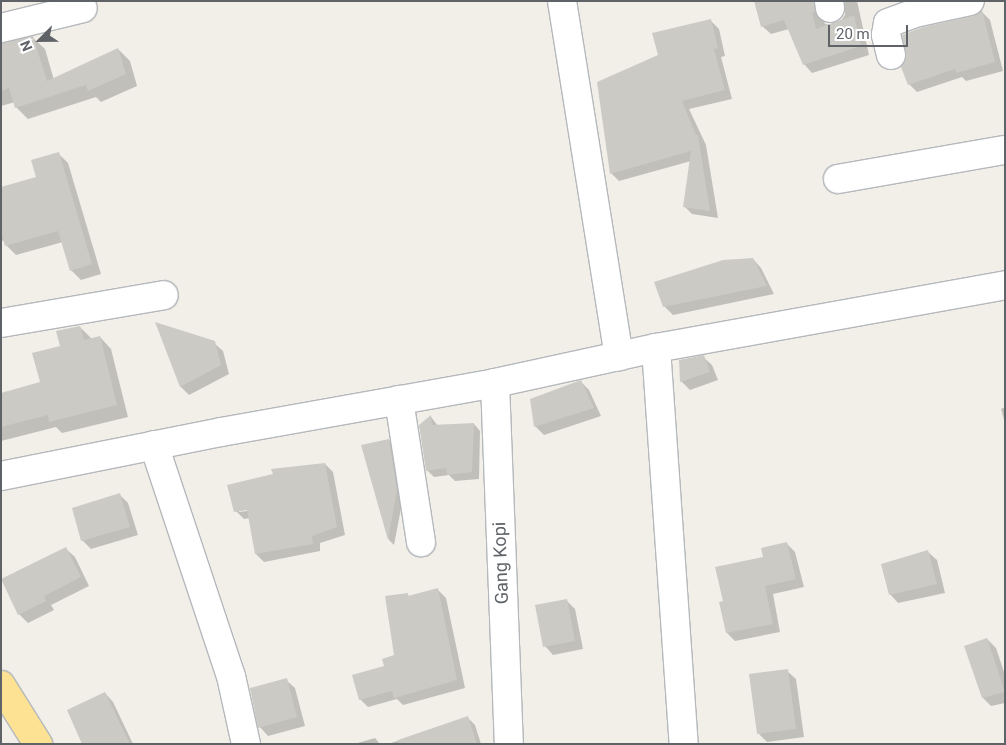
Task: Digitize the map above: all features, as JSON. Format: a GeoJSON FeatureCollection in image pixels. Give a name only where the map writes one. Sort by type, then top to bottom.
{"type":"FeatureCollection","features":[{"type":"Feature","properties":{"kind":"highway"},"geometry":{"type":"LineString","coordinates":[[1,686],[38,744]]}},
{"type":"Feature","properties":{"kind":"street"},"geometry":{"type":"LineString","coordinates":[[562,1],[619,356]]}},
{"type":"Feature","properties":{"kind":"street"},"geometry":{"type":"LineString","coordinates":[[891,55],[886,35],[888,23],[919,12],[970,1]]}},
{"type":"Feature","properties":{"kind":"street"},"geometry":{"type":"LineString","coordinates":[[19,17],[83,8]]}},
{"type":"Feature","properties":{"kind":"street"},"geometry":{"type":"LineString","coordinates":[[838,179],[1005,150]]}},
{"type":"Feature","properties":{"kind":"street"},"geometry":{"type":"LineString","coordinates":[[1,476],[154,445],[495,383],[656,348],[1005,285]]}},
{"type":"Feature","properties":{"kind":"street"},"geometry":{"type":"LineString","coordinates":[[1,322],[164,295]]}},
{"type":"Feature","properties":{"kind":"street"},"geometry":{"type":"LineString","coordinates":[[656,348],[684,744]]}},
{"type":"Feature","properties":{"kind":"street","name":"Gang Kopi"},"geometry":{"type":"LineString","coordinates":[[495,383],[509,744]]}},
{"type":"Feature","properties":{"kind":"street"},"geometry":{"type":"LineString","coordinates":[[399,400],[421,542]]}},
{"type":"Feature","properties":{"kind":"street"},"geometry":{"type":"LineString","coordinates":[[154,445],[231,676],[246,744]]}},
{"type":"Feature","properties":{"kind":"building"},"geometry":{"type":"Polygon","coordinates":[[[754,1],[814,1],[815,12],[812,13],[816,29],[854,15],[861,46],[803,65],[784,20],[761,27],[754,1]]]}},
{"type":"Feature","properties":{"kind":"building"},"geometry":{"type":"Polygon","coordinates":[[[982,10],[995,62],[956,73],[955,69],[908,85],[901,67],[906,59],[902,35],[923,27],[973,16],[982,10]]]}},
{"type":"Feature","properties":{"kind":"building"},"geometry":{"type":"Polygon","coordinates":[[[711,19],[718,48],[714,49],[725,90],[682,101],[696,135],[698,135],[710,211],[683,207],[691,151],[610,174],[597,82],[658,55],[652,33],[711,19]]]}},
{"type":"Feature","properties":{"kind":"building"},"geometry":{"type":"Polygon","coordinates":[[[33,36],[47,81],[118,48],[126,74],[88,91],[86,85],[15,108],[9,88],[1,91],[1,43],[33,36]]]}},
{"type":"Feature","properties":{"kind":"building"},"geometry":{"type":"Polygon","coordinates":[[[59,152],[92,264],[70,271],[58,231],[5,246],[1,232],[1,187],[36,177],[31,160],[59,152]]]}},
{"type":"Feature","properties":{"kind":"building"},"geometry":{"type":"Polygon","coordinates":[[[753,258],[767,286],[663,307],[654,282],[723,260],[753,258]]]}},
{"type":"Feature","properties":{"kind":"building"},"geometry":{"type":"Polygon","coordinates":[[[155,322],[215,341],[221,365],[180,387],[155,322]]]}},
{"type":"Feature","properties":{"kind":"building"},"geometry":{"type":"Polygon","coordinates":[[[80,326],[84,340],[100,336],[117,405],[49,422],[48,415],[1,427],[1,393],[40,382],[32,353],[60,346],[56,331],[80,326]]]}},
{"type":"Feature","properties":{"kind":"building"},"geometry":{"type":"Polygon","coordinates":[[[704,355],[710,372],[680,382],[679,360],[704,355]]]}},
{"type":"Feature","properties":{"kind":"building"},"geometry":{"type":"Polygon","coordinates":[[[581,380],[594,408],[534,427],[530,399],[581,380]]]}},
{"type":"Feature","properties":{"kind":"building"},"geometry":{"type":"Polygon","coordinates":[[[431,415],[432,425],[474,423],[472,472],[447,475],[446,468],[426,471],[419,425],[431,415]]]}},
{"type":"Feature","properties":{"kind":"building"},"geometry":{"type":"Polygon","coordinates":[[[389,439],[397,490],[388,540],[361,445],[389,439]]]}},
{"type":"Feature","properties":{"kind":"building"},"geometry":{"type":"Polygon","coordinates":[[[325,463],[337,527],[312,536],[313,544],[255,554],[247,510],[234,512],[227,485],[273,474],[271,469],[325,463]]]}},
{"type":"Feature","properties":{"kind":"building"},"geometry":{"type":"Polygon","coordinates":[[[120,493],[130,527],[81,541],[72,508],[120,493]]]}},
{"type":"Feature","properties":{"kind":"building"},"geometry":{"type":"Polygon","coordinates":[[[787,542],[796,579],[765,586],[773,624],[726,633],[719,602],[723,601],[715,567],[763,557],[761,548],[787,542]]]}},
{"type":"Feature","properties":{"kind":"building"},"geometry":{"type":"Polygon","coordinates":[[[66,547],[81,577],[44,596],[46,601],[18,615],[1,579],[66,547]]]}},
{"type":"Feature","properties":{"kind":"building"},"geometry":{"type":"Polygon","coordinates":[[[928,550],[937,584],[889,595],[881,564],[928,550]]]}},
{"type":"Feature","properties":{"kind":"building"},"geometry":{"type":"Polygon","coordinates":[[[438,588],[457,680],[394,698],[392,691],[359,700],[352,675],[384,666],[382,659],[394,655],[385,596],[408,593],[408,596],[438,588]]]}},
{"type":"Feature","properties":{"kind":"building"},"geometry":{"type":"Polygon","coordinates":[[[567,599],[575,641],[543,647],[535,605],[567,599]]]}},
{"type":"Feature","properties":{"kind":"building"},"geometry":{"type":"Polygon","coordinates":[[[987,638],[1005,692],[982,698],[964,646],[987,638]]]}},
{"type":"Feature","properties":{"kind":"building"},"geometry":{"type":"Polygon","coordinates":[[[788,669],[796,729],[757,734],[749,674],[788,669]]]}},
{"type":"Feature","properties":{"kind":"building"},"geometry":{"type":"Polygon","coordinates":[[[287,678],[297,717],[258,728],[250,688],[287,678]]]}},
{"type":"Feature","properties":{"kind":"building"},"geometry":{"type":"Polygon","coordinates":[[[105,692],[130,744],[82,744],[67,710],[105,692]]]}},
{"type":"Feature","properties":{"kind":"building"},"geometry":{"type":"Polygon","coordinates":[[[468,716],[477,744],[399,744],[398,740],[468,716]]]}}]}
